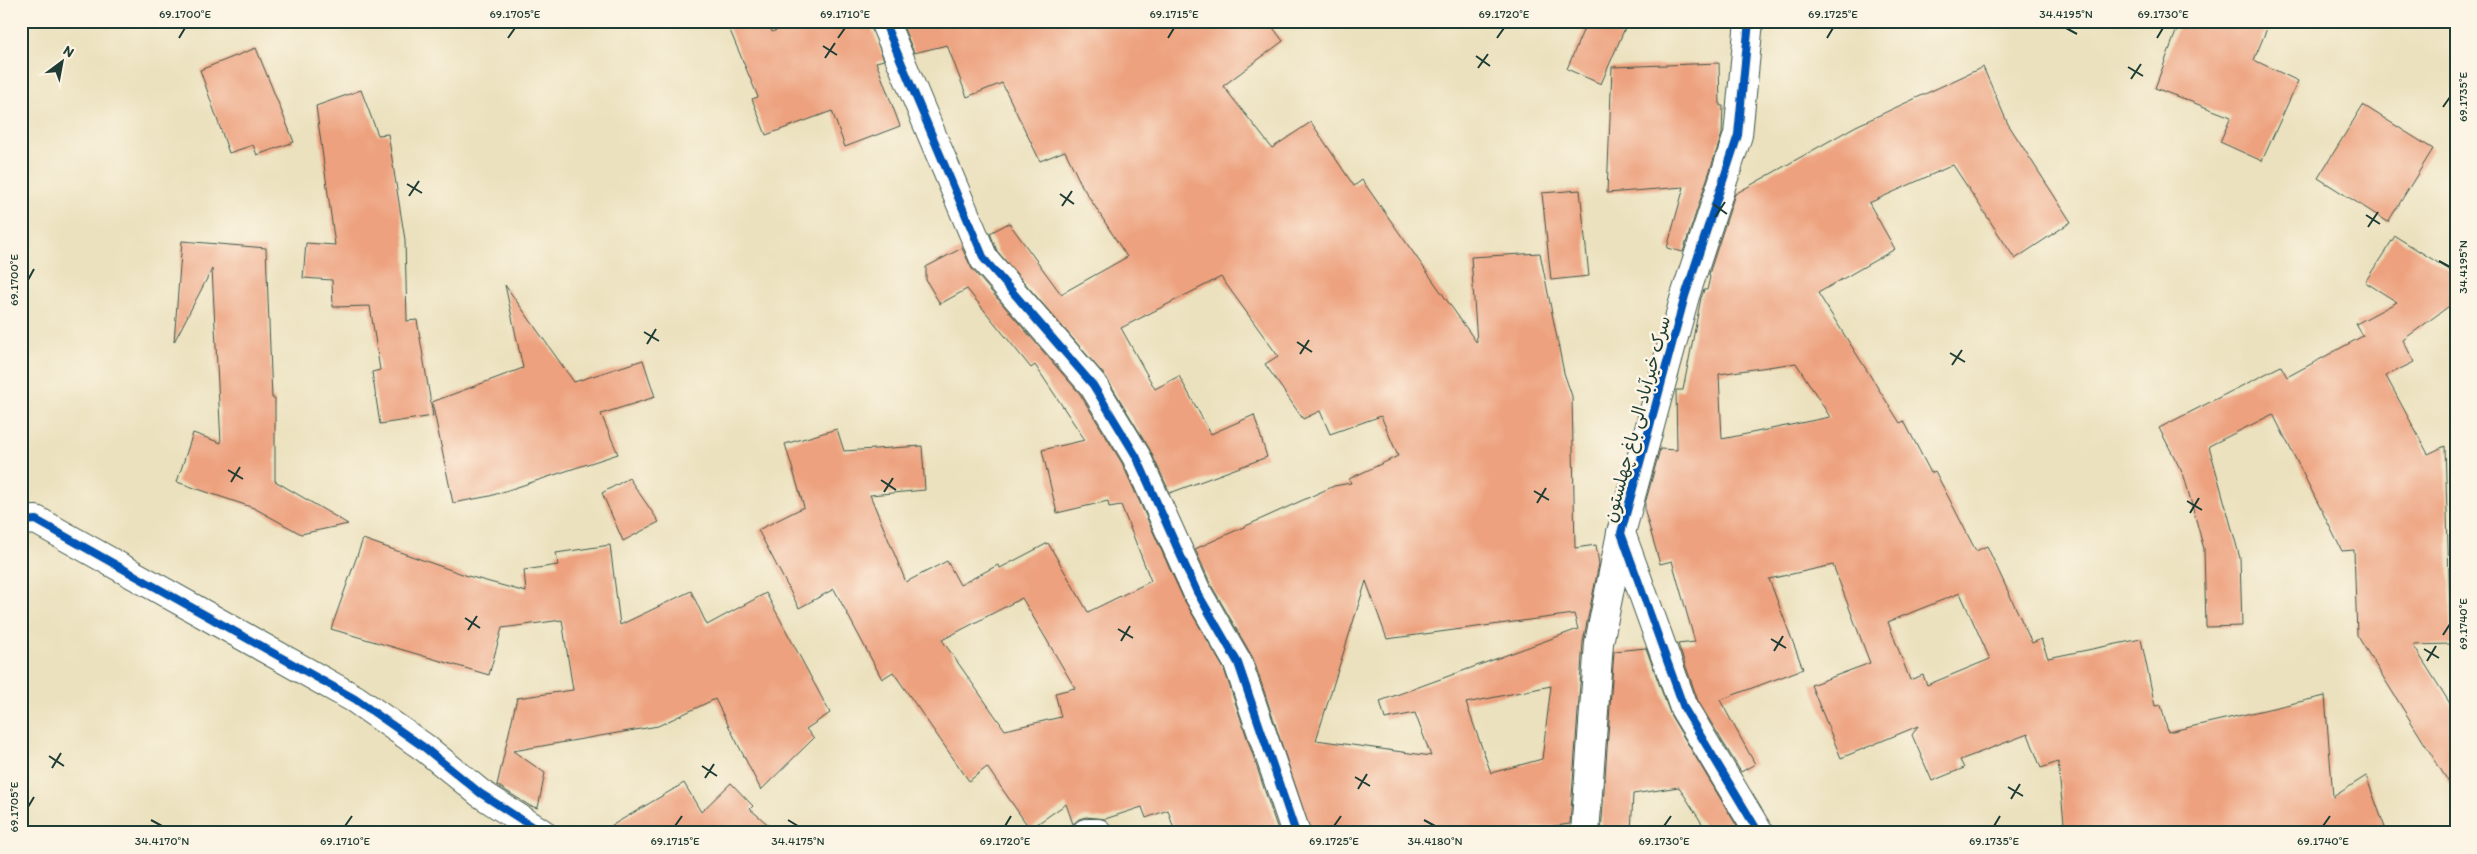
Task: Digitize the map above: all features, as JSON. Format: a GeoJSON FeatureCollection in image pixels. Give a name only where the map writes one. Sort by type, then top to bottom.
{"type":"FeatureCollection","features":[{"type":"Feature","properties":{"kind":"street"},"geometry":{"type":"LineString","coordinates":[[884,21],[984,259],[1093,385],[1136,456],[1197,592],[1238,663],[1286,831]]}},
{"type":"Feature","properties":{"kind":"street","name":"سرک خیرآباد الی باغ چهلستون"},"geometry":{"type":"LineString","coordinates":[[1749,21],[1738,135],[1685,296],[1621,532],[1684,708],[1759,833]]}},
{"type":"Feature","properties":{"kind":"street"},"geometry":{"type":"LineString","coordinates":[[21,521],[36,520],[355,698],[425,748],[480,793],[542,833]]}},
{"type":"Feature","properties":{"kind":"street"},"geometry":{"type":"LineString","coordinates":[[1585,833],[1599,643],[1621,532]]}},
{"type":"Feature","properties":{"kind":"street"},"geometry":{"type":"LineString","coordinates":[[1086,833],[1098,833]]}},
{"type":"Feature","properties":{"kind":"building"},"geometry":{"type":"Polygon","coordinates":[[[726,21],[768,21],[772,32],[798,21],[869,21],[884,60],[876,62],[900,126],[845,147],[832,111],[766,135],[752,99],[758,97],[726,21]]]}},
{"type":"Feature","properties":{"kind":"building"},"geometry":{"type":"Polygon","coordinates":[[[901,21],[1268,21],[1283,41],[1223,86],[1272,148],[1311,122],[1354,186],[1362,180],[1477,343],[1471,257],[1540,253],[1564,373],[1572,396],[1575,548],[1596,545],[1599,564],[1583,642],[1570,824],[1503,833],[1311,833],[1253,658],[1211,585],[1195,549],[1334,486],[1351,483],[1349,479],[1398,456],[1381,416],[1330,434],[1320,411],[1303,419],[1265,364],[1278,356],[1221,277],[1121,328],[1155,389],[1179,376],[1211,434],[1254,415],[1267,457],[1170,493],[1149,448],[1106,377],[997,251],[990,233],[1009,223],[1061,294],[1127,257],[1082,186],[1065,151],[1040,161],[1002,83],[967,97],[947,45],[914,53],[901,21]],[[1366,581],[1316,740],[1431,756],[1415,713],[1385,719],[1380,701],[1578,629],[1574,614],[1387,639],[1366,581]],[[1551,686],[1466,703],[1491,773],[1542,759],[1551,686]]]}},
{"type":"Feature","properties":{"kind":"building"},"geometry":{"type":"Polygon","coordinates":[[[1587,21],[1628,21],[1601,84],[1567,69],[1587,21]]]}},
{"type":"Feature","properties":{"kind":"building"},"geometry":{"type":"Polygon","coordinates":[[[2180,21],[2270,21],[2254,60],[2298,81],[2262,161],[2220,142],[2231,117],[2155,88],[2180,21]]]}},
{"type":"Feature","properties":{"kind":"building"},"geometry":{"type":"Polygon","coordinates":[[[256,48],[294,142],[257,155],[253,145],[229,153],[200,70],[256,48]]]}},
{"type":"Feature","properties":{"kind":"building"},"geometry":{"type":"Polygon","coordinates":[[[1719,63],[1720,106],[1723,106],[1722,134],[1683,252],[1667,248],[1684,187],[1607,193],[1612,67],[1719,63]]]}},
{"type":"Feature","properties":{"kind":"building"},"geometry":{"type":"Polygon","coordinates":[[[1983,67],[2008,124],[2071,222],[2015,259],[1953,165],[1869,203],[1895,249],[1818,293],[1900,423],[1904,421],[1931,473],[1935,471],[1976,551],[1987,546],[2032,643],[2041,639],[2048,658],[2141,639],[2155,706],[2161,705],[2168,732],[2325,696],[2333,797],[2366,776],[2387,833],[2065,833],[2058,762],[2041,768],[2028,734],[1960,760],[1964,768],[1932,781],[1912,735],[1918,726],[1841,758],[1811,685],[1870,663],[1833,565],[1769,579],[1803,669],[1720,700],[1755,764],[1741,772],[1698,701],[1678,644],[1695,642],[1672,561],[1660,564],[1645,512],[1645,504],[1660,449],[1677,450],[1676,390],[1683,390],[1701,298],[1704,290],[1707,290],[1709,274],[1735,194],[1856,126],[1983,67]],[[1796,363],[1719,374],[1722,439],[1830,417],[1796,363]],[[1960,593],[1888,622],[1910,680],[1923,675],[1927,685],[1990,659],[1960,593]]]}},
{"type":"Feature","properties":{"kind":"building"},"geometry":{"type":"Polygon","coordinates":[[[361,90],[378,135],[388,134],[405,240],[407,321],[417,320],[433,416],[380,424],[372,372],[380,370],[370,306],[333,307],[332,280],[303,278],[306,243],[335,245],[316,106],[361,90]]]}},
{"type":"Feature","properties":{"kind":"building"},"geometry":{"type":"Polygon","coordinates":[[[2363,105],[2433,149],[2388,222],[2318,178],[2363,105]]]}},
{"type":"Feature","properties":{"kind":"building"},"geometry":{"type":"Polygon","coordinates":[[[1580,190],[1589,276],[1551,280],[1542,193],[1580,190]]]}},
{"type":"Feature","properties":{"kind":"building"},"geometry":{"type":"Polygon","coordinates":[[[2395,236],[2456,274],[2456,301],[2403,340],[2414,362],[2386,376],[2428,454],[2445,446],[2451,644],[2413,645],[2456,713],[2456,794],[2357,635],[2354,550],[2342,551],[2273,414],[2209,446],[2240,558],[2242,626],[2206,627],[2204,549],[2184,476],[2159,428],[2281,366],[2287,377],[2363,336],[2356,324],[2397,302],[2365,282],[2395,236]]]}},
{"type":"Feature","properties":{"kind":"building"},"geometry":{"type":"Polygon","coordinates":[[[182,241],[266,248],[272,398],[275,398],[275,481],[348,524],[301,534],[254,508],[177,482],[193,433],[221,443],[212,269],[174,342],[182,241]]]}},
{"type":"Feature","properties":{"kind":"building"},"geometry":{"type":"Polygon","coordinates":[[[962,248],[972,269],[1080,394],[1122,463],[1183,598],[1224,669],[1279,833],[1175,833],[1168,810],[1146,818],[1142,807],[1105,819],[1086,817],[1079,819],[1073,824],[1066,804],[1030,829],[987,767],[969,781],[893,672],[882,679],[834,589],[799,608],[758,530],[804,507],[785,444],[837,429],[844,451],[922,446],[925,490],[870,495],[906,582],[947,561],[960,585],[998,565],[1000,568],[1048,543],[1088,612],[1151,581],[1121,505],[1109,507],[1108,501],[1057,513],[1042,450],[1085,440],[1035,365],[1031,368],[967,289],[940,304],[926,280],[926,267],[962,248]],[[1022,598],[942,640],[1005,730],[1061,717],[1055,693],[1075,688],[1022,598]]]}},
{"type":"Feature","properties":{"kind":"building"},"geometry":{"type":"Polygon","coordinates":[[[505,285],[574,382],[643,360],[655,397],[601,414],[618,454],[490,496],[453,503],[432,402],[523,368],[505,285]]]}},
{"type":"Feature","properties":{"kind":"building"},"geometry":{"type":"Polygon","coordinates":[[[629,478],[659,522],[623,541],[602,493],[629,478]]]}},
{"type":"Feature","properties":{"kind":"building"},"geometry":{"type":"Polygon","coordinates":[[[363,539],[468,576],[526,592],[524,570],[558,565],[556,553],[610,545],[620,625],[691,591],[707,625],[766,593],[830,713],[806,729],[814,738],[761,790],[715,699],[658,726],[513,751],[545,773],[538,808],[530,806],[497,785],[517,698],[573,690],[562,620],[502,628],[489,675],[331,629],[363,539]]]}},
{"type":"Feature","properties":{"kind":"building"},"geometry":{"type":"Polygon","coordinates":[[[1646,648],[1671,716],[1741,833],[1708,833],[1679,787],[1633,794],[1631,833],[1601,833],[1614,651],[1646,648]]]}},
{"type":"Feature","properties":{"kind":"building"},"geometry":{"type":"Polygon","coordinates":[[[684,783],[701,812],[731,783],[753,806],[750,809],[778,833],[599,833],[684,783]]]}},
{"type":"Feature","properties":{"kind":"cycle path"},"geometry":{"type":"LineString","coordinates":[[884,21],[984,259],[1093,385],[1136,456],[1197,592],[1238,663],[1296,833]]}},
{"type":"Feature","properties":{"kind":"cycle path"},"geometry":{"type":"LineString","coordinates":[[1749,21],[1738,135],[1685,296],[1621,533],[1684,708],[1759,833]]}},
{"type":"Feature","properties":{"kind":"cycle path"},"geometry":{"type":"LineString","coordinates":[[21,521],[36,520],[355,699],[425,748],[480,793],[542,833]]}}]}
